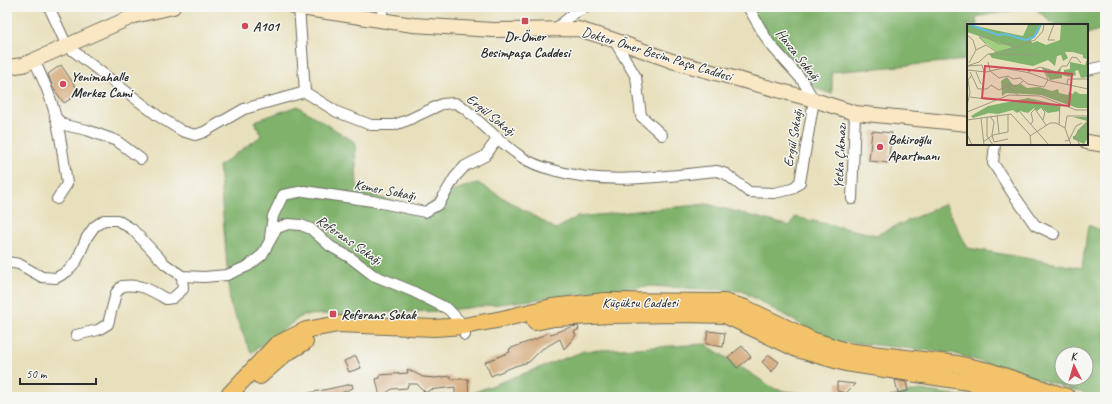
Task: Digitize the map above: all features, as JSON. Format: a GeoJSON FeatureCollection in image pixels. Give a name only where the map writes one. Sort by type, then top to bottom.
{"type":"FeatureCollection","features":[{"type":"Feature","properties":{"kind":"main road","name":"Küçüksu Caddesi"},"geometry":{"type":"LineString","coordinates":[[242,397],[264,372],[284,354],[312,337],[344,333],[432,337],[464,331],[505,329],[554,318],[611,315],[681,314],[725,315],[797,349],[846,363],[1067,397]]}},
{"type":"Feature","properties":{"kind":"main road","name":"Küçüksu Caddesi"},"geometry":{"type":"LineString","coordinates":[[227,397],[276,345],[306,330],[338,324],[434,328],[464,331]]}},
{"type":"Feature","properties":{"kind":"main road","name":"Küçüksu Caddesi"},"geometry":{"type":"LineString","coordinates":[[988,384],[1022,397]]}},
{"type":"Feature","properties":{"kind":"street"},"geometry":{"type":"LineString","coordinates":[[49,7],[67,46],[158,116],[182,132],[194,135],[204,132],[244,109],[305,92],[306,8]]}},
{"type":"Feature","properties":{"kind":"street"},"geometry":{"type":"LineString","coordinates":[[7,67],[23,65],[134,16],[173,7]]}},
{"type":"Feature","properties":{"kind":"street","name":"Doktor Ömer Besim Paşa Caddesi"},"geometry":{"type":"LineString","coordinates":[[294,7],[382,14],[413,25],[493,30],[578,30],[614,40],[672,61],[814,100],[855,114],[967,124]]}},
{"type":"Feature","properties":{"kind":"street"},"geometry":{"type":"LineString","coordinates":[[554,30],[573,14],[586,7]]}},
{"type":"Feature","properties":{"kind":"street","name":"Havza Sokağı"},"geometry":{"type":"LineString","coordinates":[[748,7],[769,43],[802,80],[814,100]]}},
{"type":"Feature","properties":{"kind":"street"},"geometry":{"type":"LineString","coordinates":[[614,40],[636,77],[641,116],[662,134]]}},
{"type":"Feature","properties":{"kind":"street"},"geometry":{"type":"LineString","coordinates":[[34,60],[48,93],[55,116],[67,184],[57,199]]}},
{"type":"Feature","properties":{"kind":"street"},"geometry":{"type":"LineString","coordinates":[[1088,70],[1105,66]]}},
{"type":"Feature","properties":{"kind":"street","name":"Ergül Sokağı"},"geometry":{"type":"LineString","coordinates":[[305,92],[337,112],[371,124],[394,125],[442,104],[455,103],[464,108],[520,156],[537,165],[570,175],[606,179],[646,179],[717,171],[726,174],[749,192],[774,193],[792,188],[800,182],[814,100]]}},
{"type":"Feature","properties":{"kind":"street","name":"Yetka Çıkmazı"},"geometry":{"type":"LineString","coordinates":[[852,199],[855,114]]}},
{"type":"Feature","properties":{"kind":"street"},"geometry":{"type":"LineString","coordinates":[[55,116],[64,125],[87,130],[116,141],[141,159]]}},
{"type":"Feature","properties":{"kind":"street","name":"Kemer Sokağı"},"geometry":{"type":"LineString","coordinates":[[269,241],[273,216],[283,195],[304,190],[372,201],[425,212],[439,204],[455,177],[465,166],[485,156],[498,138]]}},
{"type":"Feature","properties":{"kind":"street"},"geometry":{"type":"LineString","coordinates":[[1088,142],[1105,145]]}},
{"type":"Feature","properties":{"kind":"street"},"geometry":{"type":"LineString","coordinates":[[995,145],[993,163],[1013,194],[1035,225],[1054,234]]}},
{"type":"Feature","properties":{"kind":"street"},"geometry":{"type":"LineString","coordinates":[[7,262],[19,264],[42,277],[56,278],[68,271],[77,260],[87,237],[94,227],[104,220],[117,220],[132,229],[165,264],[182,276],[183,289],[173,298],[166,299],[150,290],[136,285],[122,286],[116,293],[108,324],[98,330],[76,335]]}},
{"type":"Feature","properties":{"kind":"street","name":"Referans Sokağı"},"geometry":{"type":"LineString","coordinates":[[182,276],[204,277],[227,275],[248,266],[262,255],[277,228],[288,224],[301,225],[311,229],[330,246],[351,258],[373,275],[412,291],[448,309],[464,331]]}},
{"type":"Feature","properties":{"kind":"green space"},"geometry":{"type":"Polygon","coordinates":[[[748,7],[958,7],[958,9],[1031,7],[976,17],[977,24],[967,24],[967,60],[832,72],[832,94],[817,89],[767,41],[748,7]]]}},
{"type":"Feature","properties":{"kind":"green space"},"geometry":{"type":"Polygon","coordinates":[[[1034,7],[1105,7],[1105,28],[1088,34],[1088,24],[1053,24],[1034,7]]]}},
{"type":"Feature","properties":{"kind":"green space"},"geometry":{"type":"Polygon","coordinates":[[[297,106],[355,142],[357,186],[381,198],[425,208],[441,194],[478,183],[556,229],[577,217],[707,204],[790,226],[795,217],[876,235],[945,204],[968,248],[1082,268],[1088,225],[1105,232],[1105,397],[1097,397],[1061,386],[1094,386],[1094,346],[1054,346],[1054,384],[952,353],[828,340],[742,291],[647,286],[442,311],[303,315],[251,353],[230,304],[219,166],[261,136],[255,121],[297,106]]]}},
{"type":"Feature","properties":{"kind":"green space"},"geometry":{"type":"Polygon","coordinates":[[[705,344],[775,389],[820,397],[422,397],[428,395],[464,396],[584,351],[705,344]]]}},
{"type":"Feature","properties":{"kind":"green space"},"geometry":{"type":"Polygon","coordinates":[[[919,390],[967,397],[890,397],[919,390]]]}},
{"type":"Feature","properties":{"kind":"building","name":"Yenimahalle Merkez Cami"},"geometry":{"type":"Polygon","coordinates":[[[61,65],[80,93],[64,103],[53,88],[48,74],[61,65]]]}},
{"type":"Feature","properties":{"kind":"building","name":"Bekiroğlu Apartmanı"},"geometry":{"type":"Polygon","coordinates":[[[872,131],[892,133],[888,163],[869,161],[872,131]]]}},
{"type":"Feature","properties":{"kind":"building"},"geometry":{"type":"Polygon","coordinates":[[[578,326],[579,329],[574,332],[576,335],[564,349],[560,339],[542,349],[529,362],[491,376],[485,362],[510,352],[509,349],[536,339],[549,332],[551,334],[578,326]]]}},
{"type":"Feature","properties":{"kind":"building"},"geometry":{"type":"Polygon","coordinates":[[[708,331],[725,333],[723,347],[706,344],[708,331]]]}},
{"type":"Feature","properties":{"kind":"building"},"geometry":{"type":"Polygon","coordinates":[[[742,346],[751,357],[737,368],[728,357],[742,346]]]}},
{"type":"Feature","properties":{"kind":"building"},"geometry":{"type":"Polygon","coordinates":[[[769,355],[779,362],[772,372],[762,362],[769,355]]]}},
{"type":"Feature","properties":{"kind":"building"},"geometry":{"type":"Polygon","coordinates":[[[356,356],[361,368],[349,372],[344,361],[356,356]]]}},
{"type":"Feature","properties":{"kind":"building"},"geometry":{"type":"Polygon","coordinates":[[[407,369],[423,377],[435,378],[451,376],[451,379],[468,379],[469,396],[455,397],[455,387],[429,390],[426,393],[417,384],[408,384],[407,388],[392,389],[380,397],[376,379],[380,378],[380,375],[408,373],[407,369]]]}},
{"type":"Feature","properties":{"kind":"building"},"geometry":{"type":"Polygon","coordinates":[[[895,380],[906,382],[908,391],[898,393],[895,380]]]}},
{"type":"Feature","properties":{"kind":"building"},"geometry":{"type":"Polygon","coordinates":[[[837,382],[855,384],[846,393],[837,391],[837,382]]]}},
{"type":"Feature","properties":{"kind":"building"},"geometry":{"type":"Polygon","coordinates":[[[352,384],[353,388],[332,397],[309,397],[309,393],[352,384]]]}},
{"type":"Feature","properties":{"kind":"place","name":"Dr.Ömer Besimpaşa Caddesi"},"geometry":{"type":"Point","coordinates":[525,21]}},
{"type":"Feature","properties":{"kind":"place","name":"A101"},"geometry":{"type":"Point","coordinates":[245,26]}},
{"type":"Feature","properties":{"kind":"place","name":"Yenimahalle Merkez Cami"},"geometry":{"type":"Point","coordinates":[63,84]}},
{"type":"Feature","properties":{"kind":"place","name":"Bekiroğlu Apartmanı"},"geometry":{"type":"Point","coordinates":[880,147]}},
{"type":"Feature","properties":{"kind":"place","name":"Referans Sokak"},"geometry":{"type":"Point","coordinates":[333,314]}}]}
